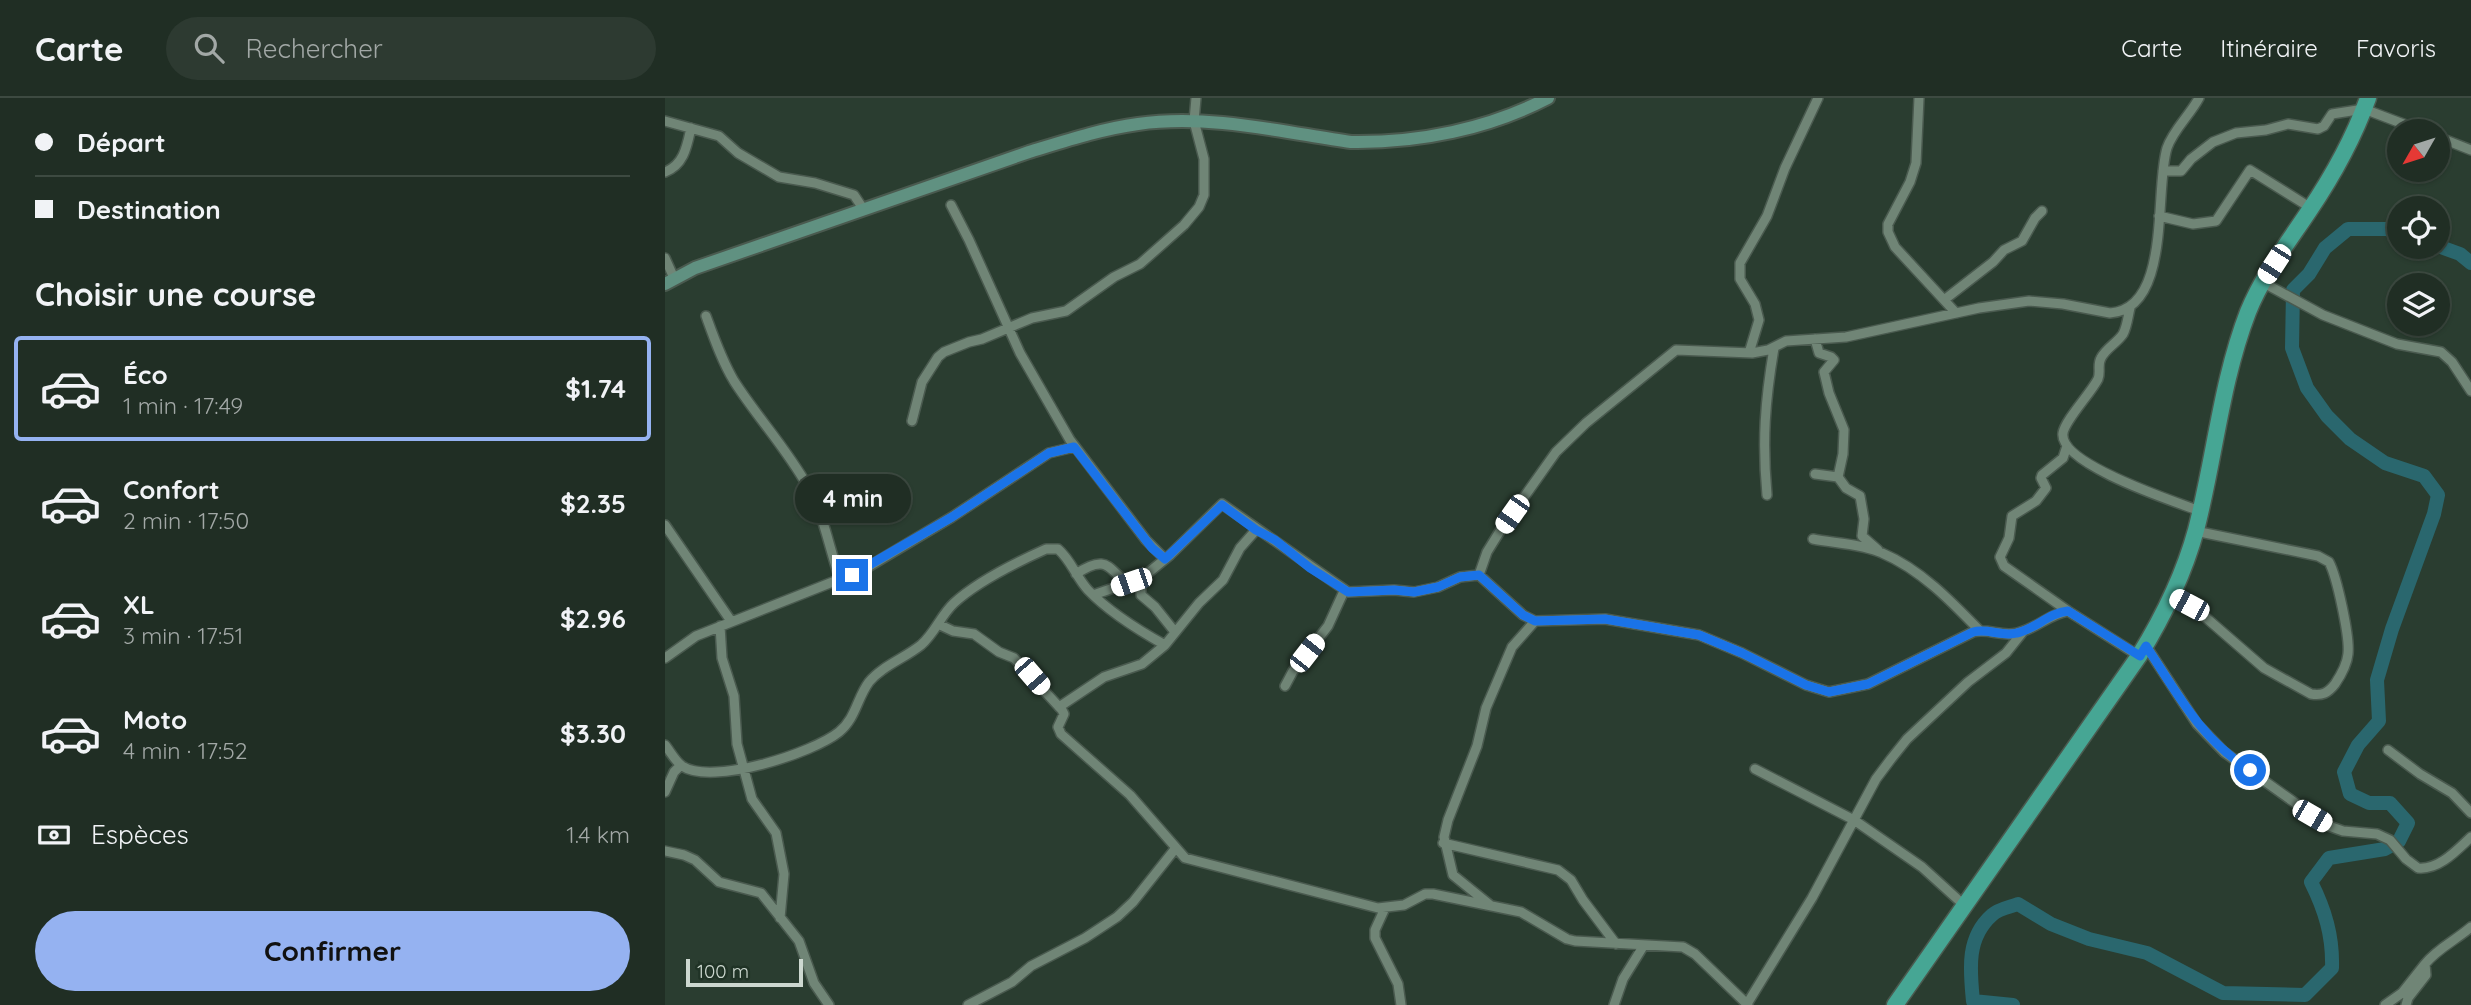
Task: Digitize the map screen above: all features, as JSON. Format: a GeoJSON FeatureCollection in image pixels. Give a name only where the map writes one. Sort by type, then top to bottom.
{"type":"FeatureCollection","features":[{"type":"Feature","properties":{"kind":"highway"},"geometry":{"type":"LineString","coordinates":[[1895,1005],[2143,651],[2172,596],[2196,531],[2219,414],[2247,315],[2262,282],[2311,208],[2366,104]]}},
{"type":"Feature","properties":{"kind":"main road"},"geometry":{"type":"LineString","coordinates":[[670,281],[695,268],[1072,138],[1139,124],[1194,121],[1367,142],[1449,133],[1509,116],[1548,98]]}},
{"type":"Feature","properties":{"kind":"street"},"geometry":{"type":"LineString","coordinates":[[912,421],[922,382],[944,352],[1038,316],[1066,311],[1114,277],[1140,264],[1184,225],[1199,207],[1204,195],[1204,159],[1194,121],[1196,98]]}},
{"type":"Feature","properties":{"kind":"street"},"geometry":{"type":"LineString","coordinates":[[1749,353],[1759,320],[1755,304],[1740,279],[1740,263],[1767,216],[1818,98]]}},
{"type":"Feature","properties":{"kind":"street"},"geometry":{"type":"LineString","coordinates":[[1919,98],[1916,163],[1888,224],[1888,232],[1895,247],[1956,313]]}},
{"type":"Feature","properties":{"kind":"street"},"geometry":{"type":"LineString","coordinates":[[1479,575],[1487,552],[1500,531],[1556,452],[1575,433],[1676,350],[1749,353],[1773,348],[1786,341],[1846,337],[1956,313],[2029,301],[2110,313],[2120,313],[2130,308],[2139,300],[2150,280],[2167,148],[2199,98]]}},
{"type":"Feature","properties":{"kind":"street"},"geometry":{"type":"LineString","coordinates":[[2163,171],[2181,171],[2190,159],[2213,142],[2236,133],[2266,130],[2288,124],[2318,129],[2335,113],[2366,104],[2397,119]]}},
{"type":"Feature","properties":{"kind":"street"},"geometry":{"type":"LineString","coordinates":[[665,121],[719,136],[738,153],[779,177],[815,183],[854,195],[864,210]]}},
{"type":"Feature","properties":{"kind":"street"},"geometry":{"type":"LineString","coordinates":[[665,172],[679,163],[685,153],[691,128]]}},
{"type":"Feature","properties":{"kind":"street"},"geometry":{"type":"LineString","coordinates":[[2450,142],[2471,150]]}},
{"type":"Feature","properties":{"kind":"street"},"geometry":{"type":"LineString","coordinates":[[2159,216],[2193,224],[2217,222],[2250,170],[2311,208]]}},
{"type":"Feature","properties":{"kind":"street"},"geometry":{"type":"LineString","coordinates":[[950,205],[969,240],[1020,353],[1074,447],[1152,548],[1165,559]]}},
{"type":"Feature","properties":{"kind":"street"},"geometry":{"type":"LineString","coordinates":[[1944,300],[1993,262],[2004,250],[2022,241],[2042,211]]}},
{"type":"Feature","properties":{"kind":"street"},"geometry":{"type":"LineString","coordinates":[[665,258],[670,281]]}},
{"type":"Feature","properties":{"kind":"street"},"geometry":{"type":"LineString","coordinates":[[2262,282],[2323,314],[2397,344],[2441,352],[2452,362],[2471,391]]}},
{"type":"Feature","properties":{"kind":"street"},"geometry":{"type":"LineString","coordinates":[[2130,308],[2124,332],[2102,356],[2099,378],[2062,435],[2067,446],[2092,466],[2125,483],[2200,511]]}},
{"type":"Feature","properties":{"kind":"street"},"geometry":{"type":"LineString","coordinates":[[706,316],[734,382],[790,458],[812,495],[840,579]]}},
{"type":"Feature","properties":{"kind":"street"},"geometry":{"type":"LineString","coordinates":[[1815,339],[1819,353],[1834,360],[1824,372],[1844,430],[1838,477]]}},
{"type":"Feature","properties":{"kind":"street"},"geometry":{"type":"LineString","coordinates":[[1767,495],[1763,452],[1764,420],[1773,348]]}},
{"type":"Feature","properties":{"kind":"street"},"geometry":{"type":"LineString","coordinates":[[2067,446],[2063,458],[2041,476],[2046,488],[2036,501],[2012,516],[2010,538],[2000,557],[2004,566],[2068,611],[2143,651],[2197,724],[2224,752],[2326,825],[2343,831],[2377,834],[2394,843],[2412,865],[2423,869],[2439,863],[2471,837]]}},
{"type":"Feature","properties":{"kind":"street"},"geometry":{"type":"LineString","coordinates":[[665,658],[687,641],[731,621],[873,564],[1049,453],[1074,447]]}},
{"type":"Feature","properties":{"kind":"street"},"geometry":{"type":"LineString","coordinates":[[1815,474],[1838,477],[1846,488],[1861,498],[1864,519],[1862,536],[1951,601],[1979,630],[2000,635],[2023,631],[2049,617],[2068,611]]}},
{"type":"Feature","properties":{"kind":"street"},"geometry":{"type":"LineString","coordinates":[[1093,595],[1136,581],[1165,559],[1220,504],[1275,540],[1344,591],[1414,592],[1438,587],[1460,577],[1479,575],[1523,615],[1535,621],[1605,619],[1699,635],[1806,685],[1829,692],[1868,684],[1979,630]]}},
{"type":"Feature","properties":{"kind":"street"},"geometry":{"type":"LineString","coordinates":[[665,525],[731,621]]}},
{"type":"Feature","properties":{"kind":"street"},"geometry":{"type":"LineString","coordinates":[[1059,707],[1104,677],[1142,664],[1165,645],[1223,580],[1240,548],[1256,530]]}},
{"type":"Feature","properties":{"kind":"street"},"geometry":{"type":"LineString","coordinates":[[2172,596],[2204,616],[2264,668],[2311,694],[2318,696],[2330,690],[2345,667],[2349,642],[2329,562],[2318,556],[2196,531]]}},
{"type":"Feature","properties":{"kind":"street"},"geometry":{"type":"LineString","coordinates":[[1813,539],[1879,551]]}},
{"type":"Feature","properties":{"kind":"street"},"geometry":{"type":"LineString","coordinates":[[665,745],[681,765],[700,771],[714,772],[796,755],[833,736],[853,715],[872,679],[922,644],[952,605],[965,594],[1054,547],[1062,552],[1093,595],[1138,629],[1165,645]]}},
{"type":"Feature","properties":{"kind":"street"},"geometry":{"type":"LineString","coordinates":[[1076,574],[1092,564],[1101,563],[1136,581],[1141,596],[1155,607],[1175,632]]}},
{"type":"Feature","properties":{"kind":"street"},"geometry":{"type":"LineString","coordinates":[[1285,686],[1293,671],[1328,626],[1344,591]]}},
{"type":"Feature","properties":{"kind":"street"},"geometry":{"type":"LineString","coordinates":[[1492,907],[1453,875],[1443,843],[1448,820],[1477,746],[1486,708],[1512,647],[1535,621]]}},
{"type":"Feature","properties":{"kind":"street"},"geometry":{"type":"LineString","coordinates":[[938,624],[953,631],[974,634],[999,652],[1014,658],[1064,714],[1058,727],[1061,734],[1136,801],[1185,859],[1385,908],[1404,905],[1428,894],[1521,912],[1567,939],[1616,944],[1674,945],[1689,951],[1747,1005],[1812,898],[1876,779],[1907,740],[1968,682],[2006,653],[2023,631]]}},
{"type":"Feature","properties":{"kind":"street"},"geometry":{"type":"LineString","coordinates":[[720,626],[722,658],[734,696],[737,744],[743,767],[752,799],[776,834],[784,874],[780,918]]}},
{"type":"Feature","properties":{"kind":"street"},"geometry":{"type":"LineString","coordinates":[[2388,750],[2452,793],[2471,813]]}},
{"type":"Feature","properties":{"kind":"street"},"geometry":{"type":"LineString","coordinates":[[665,792],[674,772],[681,765]]}},
{"type":"Feature","properties":{"kind":"street"},"geometry":{"type":"LineString","coordinates":[[1755,769],[1854,820],[1922,867],[1965,906]]}},
{"type":"Feature","properties":{"kind":"street"},"geometry":{"type":"LineString","coordinates":[[1443,843],[1558,870],[1571,880],[1616,944]]}},
{"type":"Feature","properties":{"kind":"street"},"geometry":{"type":"LineString","coordinates":[[968,1005],[1012,982],[1031,966],[1085,938],[1117,917],[1133,902],[1175,849]]}},
{"type":"Feature","properties":{"kind":"street"},"geometry":{"type":"LineString","coordinates":[[665,851],[695,860],[719,882],[761,892],[799,941],[814,983],[829,1005]]}},
{"type":"Feature","properties":{"kind":"street"},"geometry":{"type":"LineString","coordinates":[[1385,908],[1374,930],[1375,938],[1398,984],[1401,1005]]}},
{"type":"Feature","properties":{"kind":"street"},"geometry":{"type":"LineString","coordinates":[[2385,1005],[2402,993],[2439,949],[2471,927]]}},
{"type":"Feature","properties":{"kind":"street"},"geometry":{"type":"LineString","coordinates":[[1614,1005],[1623,979],[1644,945]]}},
{"type":"Feature","properties":{"kind":"street"},"geometry":{"type":"LineString","coordinates":[[2406,1005],[2408,998],[2426,975],[2425,964]]}},
{"type":"Feature","properties":{"kind":"waterway"},"geometry":{"type":"LineString","coordinates":[[2013,1005],[1973,1001],[1971,966],[1974,944],[1984,924],[1997,911],[2018,904],[2051,924],[2089,939],[2147,953],[2223,993],[2305,995],[2332,968],[2327,923],[2311,882],[2329,858],[2385,849],[2399,841],[2408,823],[2390,803],[2369,803],[2350,794],[2344,772],[2358,745],[2379,721],[2377,680],[2392,629],[2434,514],[2438,495],[2424,476],[2385,463],[2350,439],[2327,416],[2307,388],[2292,348],[2293,290],[2309,274],[2325,248],[2348,229],[2387,229]]}},
{"type":"Feature","properties":{"kind":"waterway"},"geometry":{"type":"LineString","coordinates":[[2450,250],[2471,263]]}},
{"type":"Feature","properties":{"kind":"route"},"geometry":{"type":"LineString","coordinates":[[852,575],[952,517],[1049,453],[1074,447],[1152,548],[1165,559],[1220,504],[1275,540],[1344,591],[1432,590],[1460,577],[1479,575],[1529,619],[1605,619],[1699,635],[1806,685],[1829,692],[1868,684],[1973,632],[1979,630],[2000,635],[2017,634],[2049,617],[2068,611],[2140,656],[2146,646],[2203,732],[2224,752],[2250,770]]}}]}
